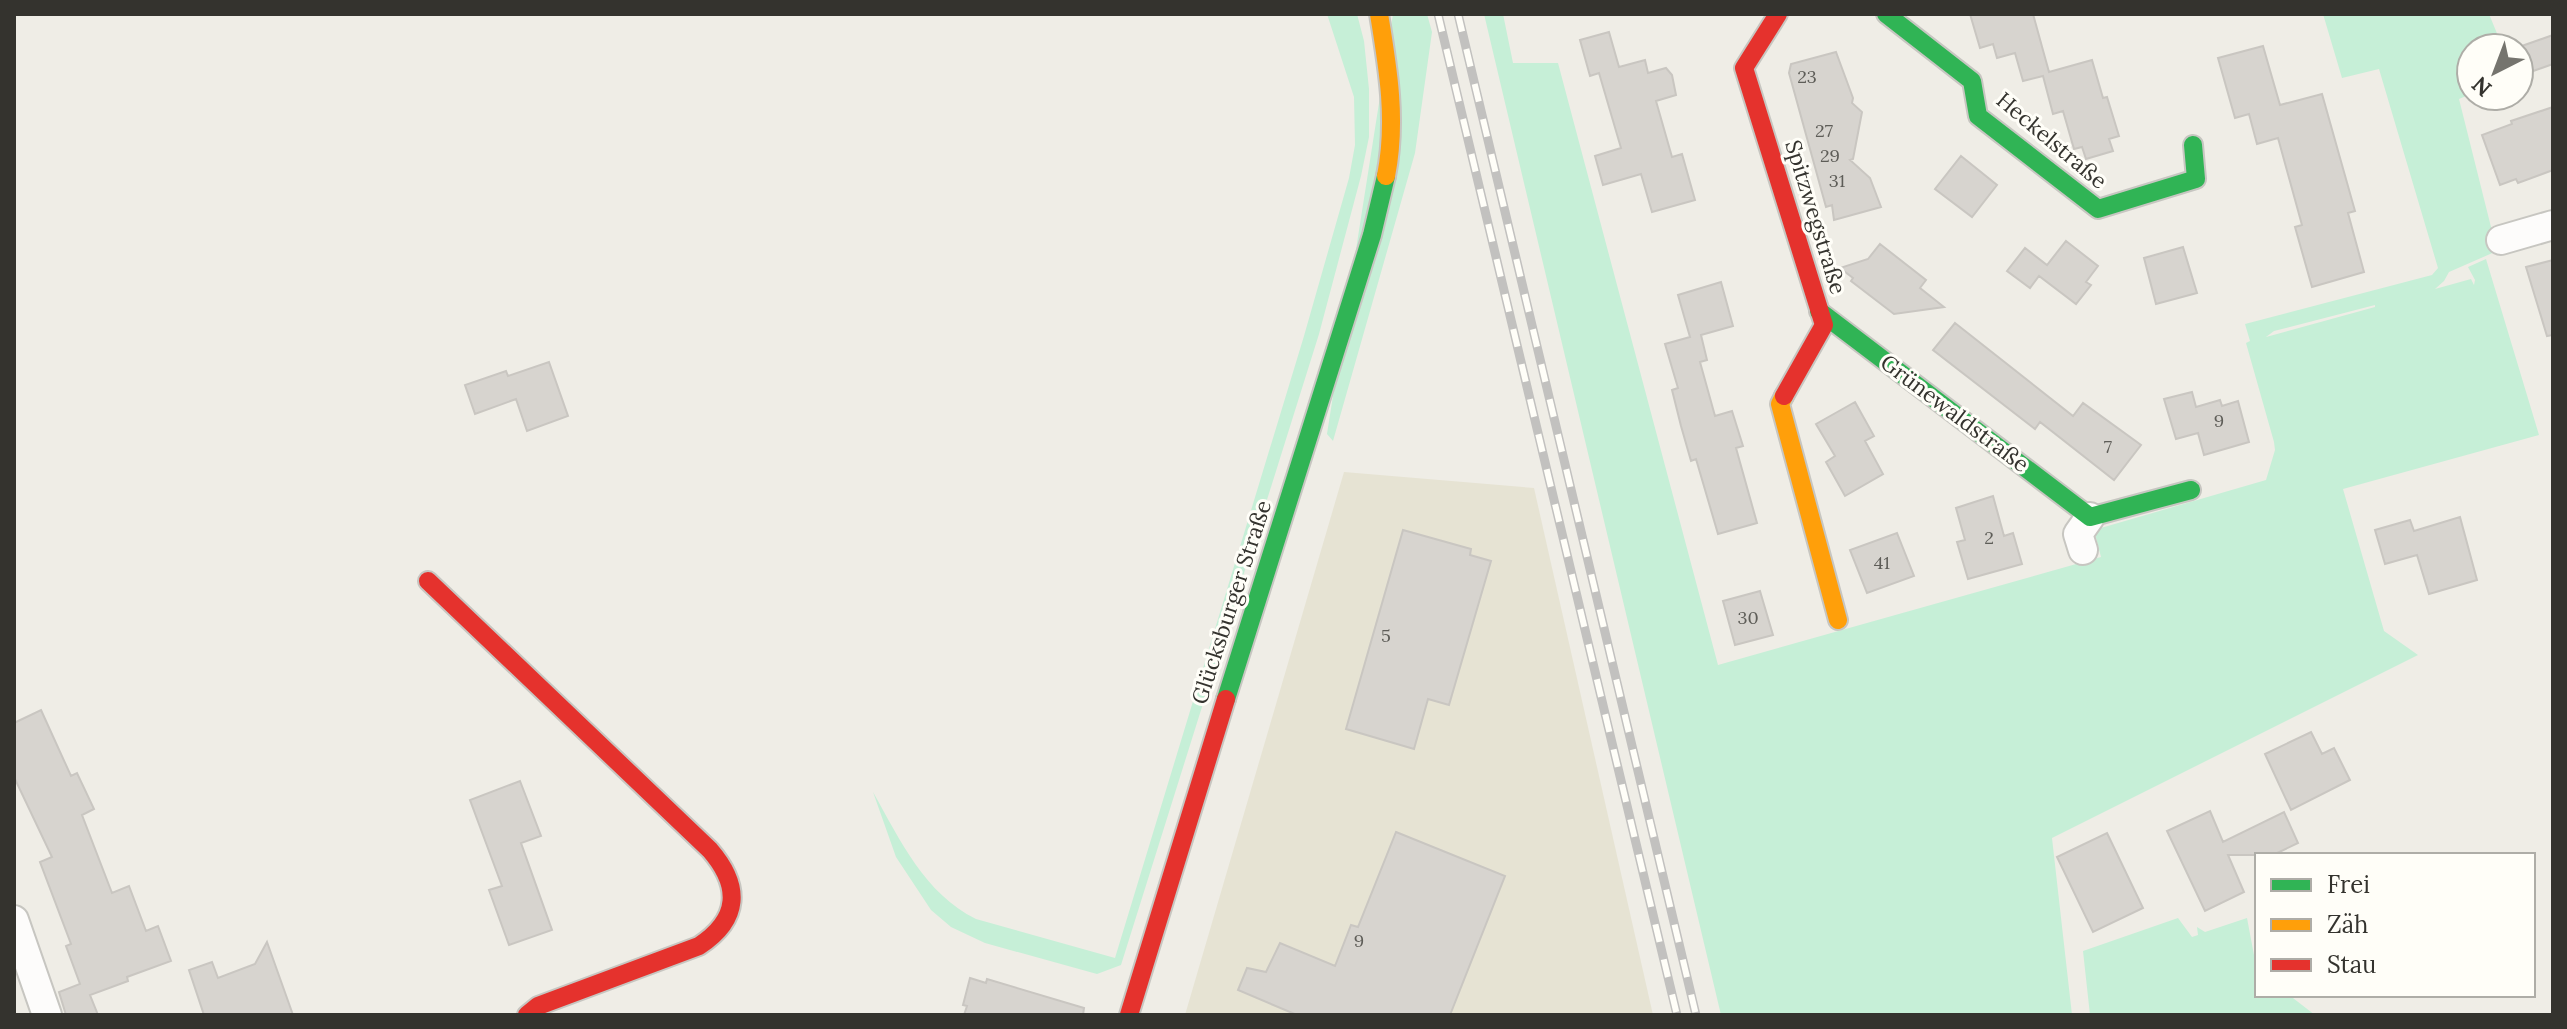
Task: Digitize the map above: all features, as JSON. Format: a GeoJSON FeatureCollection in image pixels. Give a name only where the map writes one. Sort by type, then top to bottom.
{"type":"FeatureCollection","features":[{"type":"Feature","properties":{"kind":"street","name":"Glücksburger Straße"},"geometry":{"type":"LineString","coordinates":[[1129,1015],[1376,221],[1386,178],[1392,125],[1379,14]]}},
{"type":"Feature","properties":{"kind":"street","name":"Spitzwegstraße"},"geometry":{"type":"LineString","coordinates":[[1778,14],[1744,68],[1824,325],[1780,404],[1838,620]]}},
{"type":"Feature","properties":{"kind":"street","name":"Heckelstraße"},"geometry":{"type":"LineString","coordinates":[[1886,14],[1972,81],[1978,116],[2098,209],[2196,179],[2193,145]]}},
{"type":"Feature","properties":{"kind":"street"},"geometry":{"type":"LineString","coordinates":[[2501,240],[2553,225]]}},
{"type":"Feature","properties":{"kind":"street","name":"Grünewaldstraße"},"geometry":{"type":"LineString","coordinates":[[1819,311],[2090,517]]}},
{"type":"Feature","properties":{"kind":"street"},"geometry":{"type":"LineString","coordinates":[[2083,550],[2078,534],[2090,517],[2191,490]]}},
{"type":"Feature","properties":{"kind":"street"},"geometry":{"type":"LineString","coordinates":[[428,581],[710,850],[725,867],[732,886],[731,905],[714,938],[538,1006],[527,1015]]}},
{"type":"Feature","properties":{"kind":"street"},"geometry":{"type":"LineString","coordinates":[[14,920],[47,1015]]}},
{"type":"Feature","properties":{"kind":"shaded area"},"geometry":{"type":"Polygon","coordinates":[[[1344,472],[1534,488],[1653,1015],[1185,1015],[1344,472]]]}},
{"type":"Feature","properties":{"kind":"green space"},"geometry":{"type":"Polygon","coordinates":[[[1327,14],[1357,14],[1364,41],[1369,89],[1369,137],[1361,176],[1319,334],[1121,965],[1097,974],[985,943],[951,927],[931,910],[896,857],[873,792],[916,864],[942,895],[958,908],[976,919],[1115,958],[1349,178],[1355,145],[1354,97],[1327,14]]]}},
{"type":"Feature","properties":{"kind":"green space"},"geometry":{"type":"Polygon","coordinates":[[[1393,14],[1427,14],[1432,32],[1415,153],[1333,441],[1327,434],[1393,14]]]}},
{"type":"Feature","properties":{"kind":"green space"},"geometry":{"type":"Polygon","coordinates":[[[1484,14],[1503,14],[1513,63],[1558,63],[1718,665],[2101,557],[2094,530],[2266,480],[2275,450],[2274,442],[2246,343],[2250,341],[2245,324],[2432,275],[2438,268],[2379,69],[2342,78],[2323,14],[2489,14],[2496,32],[2455,32],[2455,112],[2462,112],[2497,251],[2449,272],[2435,289],[2471,279],[2474,285],[2475,280],[2468,267],[2486,259],[2539,435],[2343,489],[2384,631],[2418,655],[2052,838],[2072,1015],[1721,1015],[1484,14]],[[2375,305],[2274,331],[2266,337],[2375,307],[2375,305]]]}},
{"type":"Feature","properties":{"kind":"green space"},"geometry":{"type":"Polygon","coordinates":[[[2178,918],[2192,937],[2198,935],[2197,927],[2205,932],[2247,918],[2255,960],[2255,997],[2292,997],[2315,1015],[2090,1015],[2083,951],[2178,918]]]}},
{"type":"Feature","properties":{"kind":"building"},"geometry":{"type":"Polygon","coordinates":[[[1970,14],[2033,14],[2049,72],[2092,60],[2119,136],[2109,139],[2113,151],[2086,159],[2082,147],[2074,149],[2063,111],[2053,114],[2043,76],[2023,81],[2015,53],[1997,58],[1993,44],[1980,48],[1970,14]]]}},
{"type":"Feature","properties":{"kind":"building"},"geometry":{"type":"Polygon","coordinates":[[[1609,32],[1619,67],[1645,60],[1648,73],[1666,68],[1672,75],[1676,95],[1656,101],[1672,157],[1682,154],[1695,200],[1652,212],[1641,174],[1603,185],[1595,156],[1621,148],[1599,73],[1590,76],[1580,40],[1609,32]]]}},
{"type":"Feature","properties":{"kind":"building"},"geometry":{"type":"Polygon","coordinates":[[[2553,35],[2553,64],[2535,70],[2535,41],[2553,35]]]}},
{"type":"Feature","properties":{"kind":"building"},"geometry":{"type":"Polygon","coordinates":[[[2263,46],[2280,105],[2322,94],[2355,211],[2348,213],[2364,272],[2312,287],[2295,227],[2302,225],[2278,138],[2257,144],[2249,114],[2235,118],[2218,58],[2263,46]]]}},
{"type":"Feature","properties":{"kind":"building"},"geometry":{"type":"Polygon","coordinates":[[[1836,52],[1853,98],[1852,103],[1862,112],[1853,159],[1850,160],[1870,178],[1881,207],[1834,220],[1832,205],[1826,207],[1789,73],[1791,64],[1836,52]]]}},
{"type":"Feature","properties":{"kind":"building"},"geometry":{"type":"Polygon","coordinates":[[[2553,107],[2553,170],[2518,183],[2516,179],[2500,185],[2482,135],[2553,107]]]}},
{"type":"Feature","properties":{"kind":"building"},"geometry":{"type":"Polygon","coordinates":[[[1961,156],[1997,185],[1972,217],[1935,189],[1961,156]]]}},
{"type":"Feature","properties":{"kind":"building"},"geometry":{"type":"Polygon","coordinates":[[[2066,241],[2098,266],[2086,282],[2091,285],[2076,304],[2039,276],[2030,288],[2007,271],[2025,248],[2047,265],[2066,241]]]}},
{"type":"Feature","properties":{"kind":"building"},"geometry":{"type":"Polygon","coordinates":[[[1880,244],[1926,280],[1920,288],[1944,307],[1894,314],[1851,281],[1853,278],[1840,268],[1868,259],[1880,244]]]}},
{"type":"Feature","properties":{"kind":"building"},"geometry":{"type":"Polygon","coordinates":[[[2183,247],[2197,293],[2156,304],[2144,258],[2183,247]]]}},
{"type":"Feature","properties":{"kind":"building"},"geometry":{"type":"Polygon","coordinates":[[[2553,260],[2553,335],[2547,336],[2526,267],[2553,260]]]}},
{"type":"Feature","properties":{"kind":"building"},"geometry":{"type":"Polygon","coordinates":[[[1721,282],[1733,326],[1701,335],[1707,360],[1700,362],[1715,416],[1732,411],[1743,446],[1736,448],[1757,523],[1718,534],[1696,459],[1691,461],[1681,426],[1672,390],[1678,388],[1665,344],[1690,337],[1678,295],[1721,282]]]}},
{"type":"Feature","properties":{"kind":"building"},"geometry":{"type":"Polygon","coordinates":[[[1955,323],[2073,416],[2083,403],[2141,445],[2114,480],[2040,422],[2035,429],[1933,350],[1955,323]]]}},
{"type":"Feature","properties":{"kind":"building"},"geometry":{"type":"Polygon","coordinates":[[[549,362],[568,416],[527,431],[516,399],[475,414],[465,385],[506,371],[508,376],[549,362]]]}},
{"type":"Feature","properties":{"kind":"building"},"geometry":{"type":"Polygon","coordinates":[[[2192,392],[2196,407],[2220,400],[2222,406],[2238,401],[2249,442],[2204,455],[2198,433],[2176,439],[2164,399],[2192,392]]]}},
{"type":"Feature","properties":{"kind":"building"},"geometry":{"type":"Polygon","coordinates":[[[1855,402],[1874,436],[1865,441],[1883,474],[1845,496],[1826,462],[1835,456],[1816,424],[1855,402]]]}},
{"type":"Feature","properties":{"kind":"building"},"geometry":{"type":"Polygon","coordinates":[[[1993,496],[2004,536],[2013,533],[2022,564],[1968,579],[1957,542],[1965,540],[1956,508],[1993,496]]]}},
{"type":"Feature","properties":{"kind":"building"},"geometry":{"type":"Polygon","coordinates":[[[2460,517],[2477,580],[2429,594],[2417,555],[2385,564],[2375,530],[2410,520],[2414,531],[2460,517]]]}},
{"type":"Feature","properties":{"kind":"building"},"geometry":{"type":"Polygon","coordinates":[[[1403,530],[1471,549],[1470,555],[1491,561],[1449,705],[1428,699],[1414,749],[1346,729],[1403,530]]]}},
{"type":"Feature","properties":{"kind":"building"},"geometry":{"type":"Polygon","coordinates":[[[1897,533],[1914,576],[1867,593],[1850,550],[1897,533]]]}},
{"type":"Feature","properties":{"kind":"building"},"geometry":{"type":"Polygon","coordinates":[[[1760,591],[1773,635],[1735,645],[1723,601],[1760,591]]]}},
{"type":"Feature","properties":{"kind":"building"},"geometry":{"type":"Polygon","coordinates":[[[41,710],[71,776],[77,773],[94,809],[82,815],[112,893],[129,886],[146,931],[158,926],[171,961],[90,995],[98,1015],[66,1015],[59,992],[80,984],[66,946],[71,944],[40,862],[52,857],[14,777],[14,723],[41,710]]]}},
{"type":"Feature","properties":{"kind":"building"},"geometry":{"type":"Polygon","coordinates":[[[2311,732],[2322,754],[2334,748],[2350,780],[2291,810],[2265,754],[2311,732]]]}},
{"type":"Feature","properties":{"kind":"building"},"geometry":{"type":"Polygon","coordinates":[[[520,781],[541,836],[521,843],[552,930],[509,945],[489,890],[502,886],[470,800],[520,781]]]}},
{"type":"Feature","properties":{"kind":"building"},"geometry":{"type":"Polygon","coordinates":[[[2210,811],[2223,842],[2284,812],[2298,843],[2277,853],[2228,855],[2244,892],[2205,911],[2167,831],[2210,811]]]}},
{"type":"Feature","properties":{"kind":"building"},"geometry":{"type":"Polygon","coordinates":[[[1396,832],[1505,876],[1450,1015],[1297,1015],[1238,990],[1247,968],[1266,972],[1280,943],[1335,966],[1351,925],[1358,927],[1396,832]]]}},
{"type":"Feature","properties":{"kind":"building"},"geometry":{"type":"Polygon","coordinates":[[[2107,833],[2143,908],[2093,932],[2057,857],[2107,833]]]}},
{"type":"Feature","properties":{"kind":"building"},"geometry":{"type":"Polygon","coordinates":[[[267,942],[293,1015],[204,1015],[189,970],[212,962],[218,978],[255,964],[267,942]]]}},
{"type":"Feature","properties":{"kind":"building"},"geometry":{"type":"Polygon","coordinates":[[[970,978],[986,983],[987,979],[1084,1008],[1083,1015],[964,1015],[967,1006],[963,1005],[970,978]]]}},
{"type":"Feature","properties":{"kind":"railway"},"geometry":{"type":"LineString","coordinates":[[1438,14],[1677,1015]]}},
{"type":"Feature","properties":{"kind":"railway"},"geometry":{"type":"LineString","coordinates":[[1458,14],[1696,1015]]}},
{"type":"Feature","properties":{"kind":"traffic: fast"},"geometry":{"type":"LineString","coordinates":[[1886,14],[1972,81],[1978,116],[2098,209],[2196,179],[2193,145]]}},
{"type":"Feature","properties":{"kind":"traffic: fast"},"geometry":{"type":"LineString","coordinates":[[1226,699],[1372,235],[1386,176]]}},
{"type":"Feature","properties":{"kind":"traffic: fast"},"geometry":{"type":"LineString","coordinates":[[1819,311],[2090,517],[2191,490]]}},
{"type":"Feature","properties":{"kind":"traffic: slow"},"geometry":{"type":"LineString","coordinates":[[1379,14],[1391,115],[1386,176]]}},
{"type":"Feature","properties":{"kind":"traffic: slow"},"geometry":{"type":"LineString","coordinates":[[1784,396],[1780,404],[1838,620]]}},
{"type":"Feature","properties":{"kind":"traffic: jam"},"geometry":{"type":"LineString","coordinates":[[1778,14],[1744,68],[1824,325],[1784,396]]}},
{"type":"Feature","properties":{"kind":"traffic: jam"},"geometry":{"type":"LineString","coordinates":[[428,581],[710,850],[720,863],[731,889],[729,913],[713,936],[699,946],[538,1006],[527,1015]]}},
{"type":"Feature","properties":{"kind":"traffic: jam"},"geometry":{"type":"LineString","coordinates":[[1129,1015],[1226,699]]}}]}
